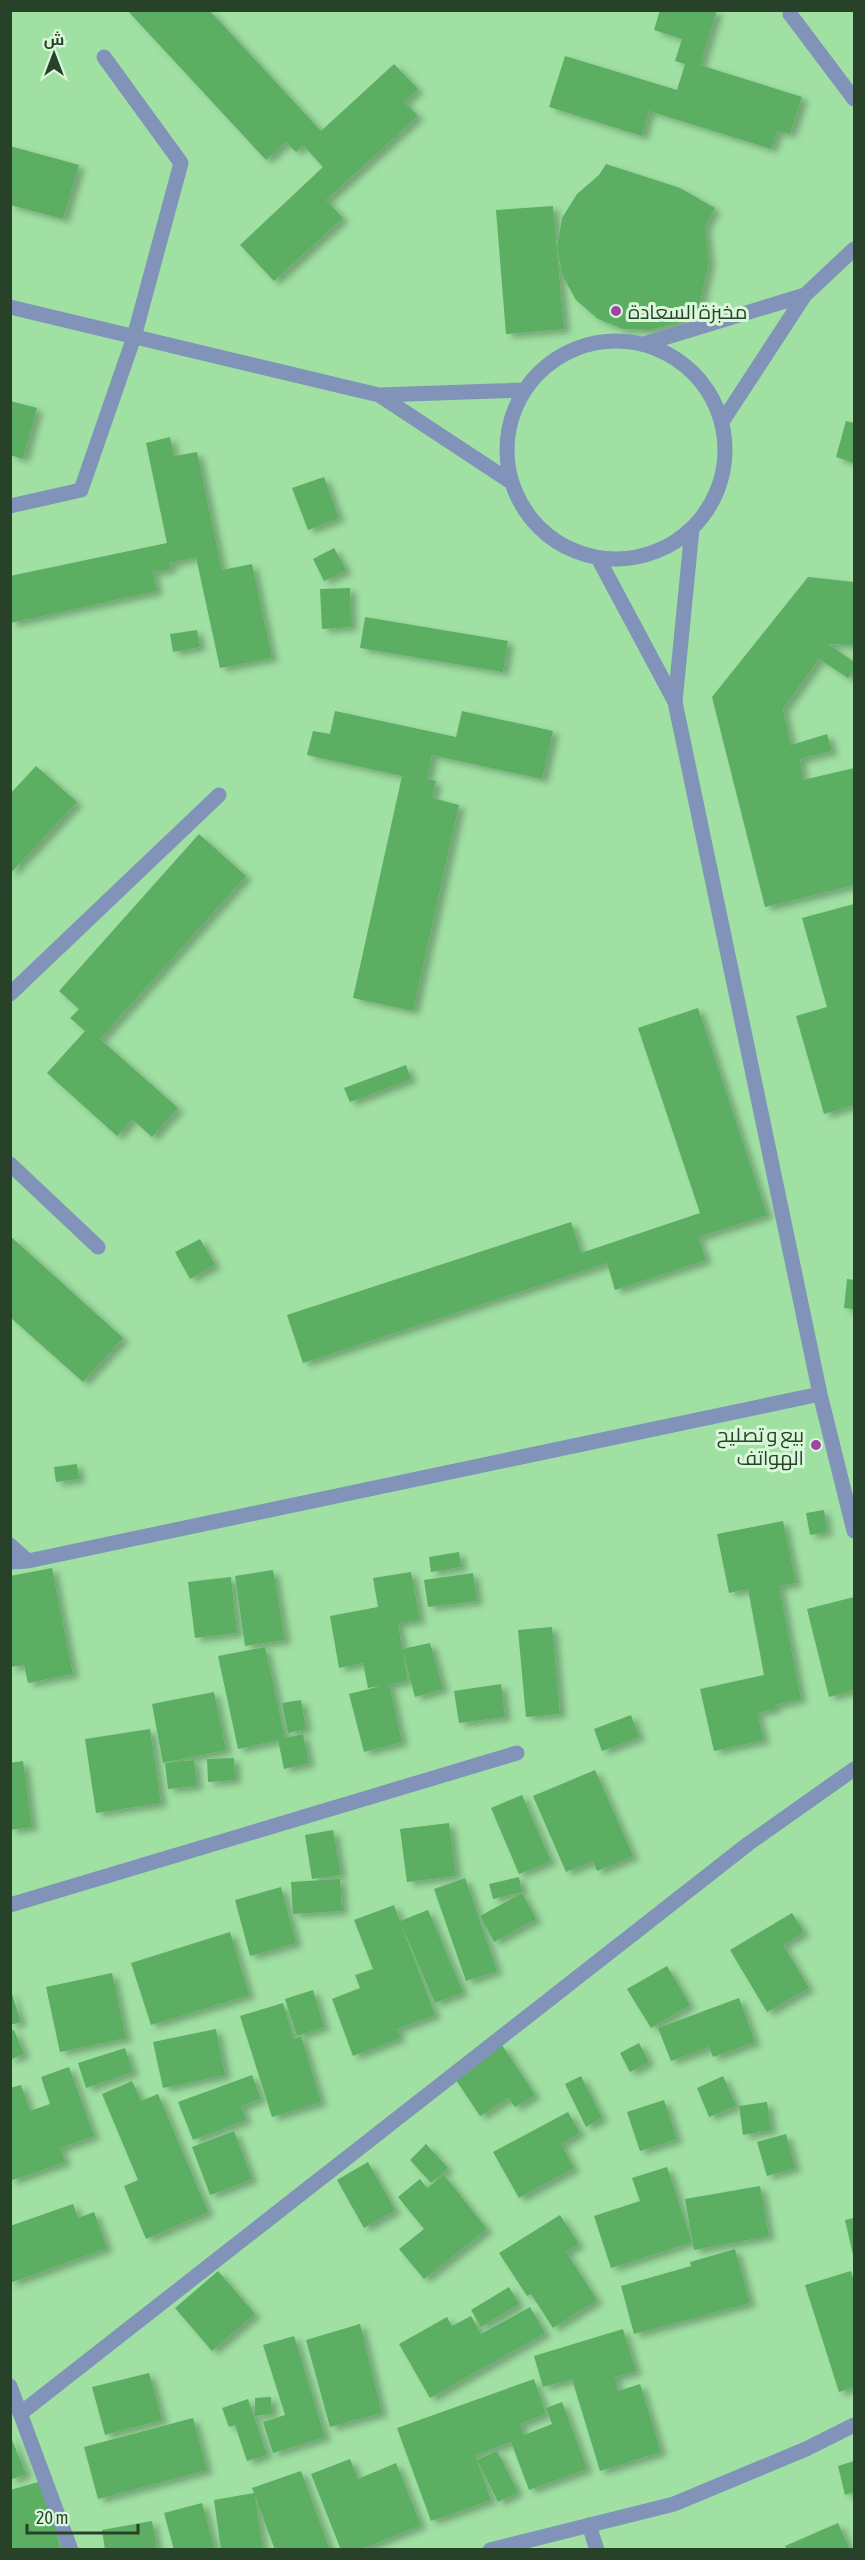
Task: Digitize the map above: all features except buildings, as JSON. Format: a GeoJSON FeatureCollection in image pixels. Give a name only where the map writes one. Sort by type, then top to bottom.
{"type":"FeatureCollection","features":[{"type":"Feature","properties":{"kind":"street"},"geometry":{"type":"LineString","coordinates":[[791,10],[790,14],[855,99]]}},
{"type":"Feature","properties":{"kind":"street"},"geometry":{"type":"LineString","coordinates":[[10,506],[81,490],[134,337],[181,163],[104,57]]}},
{"type":"Feature","properties":{"kind":"street"},"geometry":{"type":"LineString","coordinates":[[722,422],[805,295],[855,249]]}},
{"type":"Feature","properties":{"kind":"street"},"geometry":{"type":"LineString","coordinates":[[644,344],[805,295]]}},
{"type":"Feature","properties":{"kind":"street"},"geometry":{"type":"LineString","coordinates":[[10,307],[379,395],[524,390]]}},
{"type":"Feature","properties":{"kind":"street"},"geometry":{"type":"LineString","coordinates":[[618,340],[644,344],[671,355],[694,373],[711,396],[722,422],[726,451],[721,480],[710,506],[692,529],[664,548],[632,558],[598,558],[569,549],[543,532],[524,509],[511,482],[506,450],[510,419],[524,390],[542,369],[564,353],[590,344],[618,340]]}},
{"type":"Feature","properties":{"kind":"street"},"geometry":{"type":"LineString","coordinates":[[379,395],[511,482]]}},
{"type":"Feature","properties":{"kind":"street"},"geometry":{"type":"LineString","coordinates":[[675,702],[692,529]]}},
{"type":"Feature","properties":{"kind":"street"},"geometry":{"type":"LineString","coordinates":[[598,558],[675,702],[820,1394],[855,1531]]}},
{"type":"Feature","properties":{"kind":"street"},"geometry":{"type":"LineString","coordinates":[[10,994],[219,795]]}},
{"type":"Feature","properties":{"kind":"street"},"geometry":{"type":"LineString","coordinates":[[10,1164],[98,1247]]}},
{"type":"Feature","properties":{"kind":"street"},"geometry":{"type":"LineString","coordinates":[[10,1562],[28,1561],[820,1394]]}},
{"type":"Feature","properties":{"kind":"street"},"geometry":{"type":"LineString","coordinates":[[10,1545],[28,1561]]}},
{"type":"Feature","properties":{"kind":"street"},"geometry":{"type":"LineString","coordinates":[[10,1905],[517,1753]]}},
{"type":"Feature","properties":{"kind":"street"},"geometry":{"type":"LineString","coordinates":[[21,2413],[748,1844],[855,1769]]}},
{"type":"Feature","properties":{"kind":"street"},"geometry":{"type":"LineString","coordinates":[[10,2386],[71,2550]]}},
{"type":"Feature","properties":{"kind":"street"},"geometry":{"type":"LineString","coordinates":[[490,2550],[674,2504],[806,2449],[855,2425]]}},
{"type":"Feature","properties":{"kind":"street"},"geometry":{"type":"LineString","coordinates":[[589,2525],[597,2550]]}},
{"type":"Feature","properties":{"kind":"place","name":"مخبزة السعادة"},"geometry":{"type":"Point","coordinates":[616,311]}},
{"type":"Feature","properties":{"kind":"place","name":"بيع و تصليح الهواتف"},"geometry":{"type":"Point","coordinates":[816,1445]}}]}
